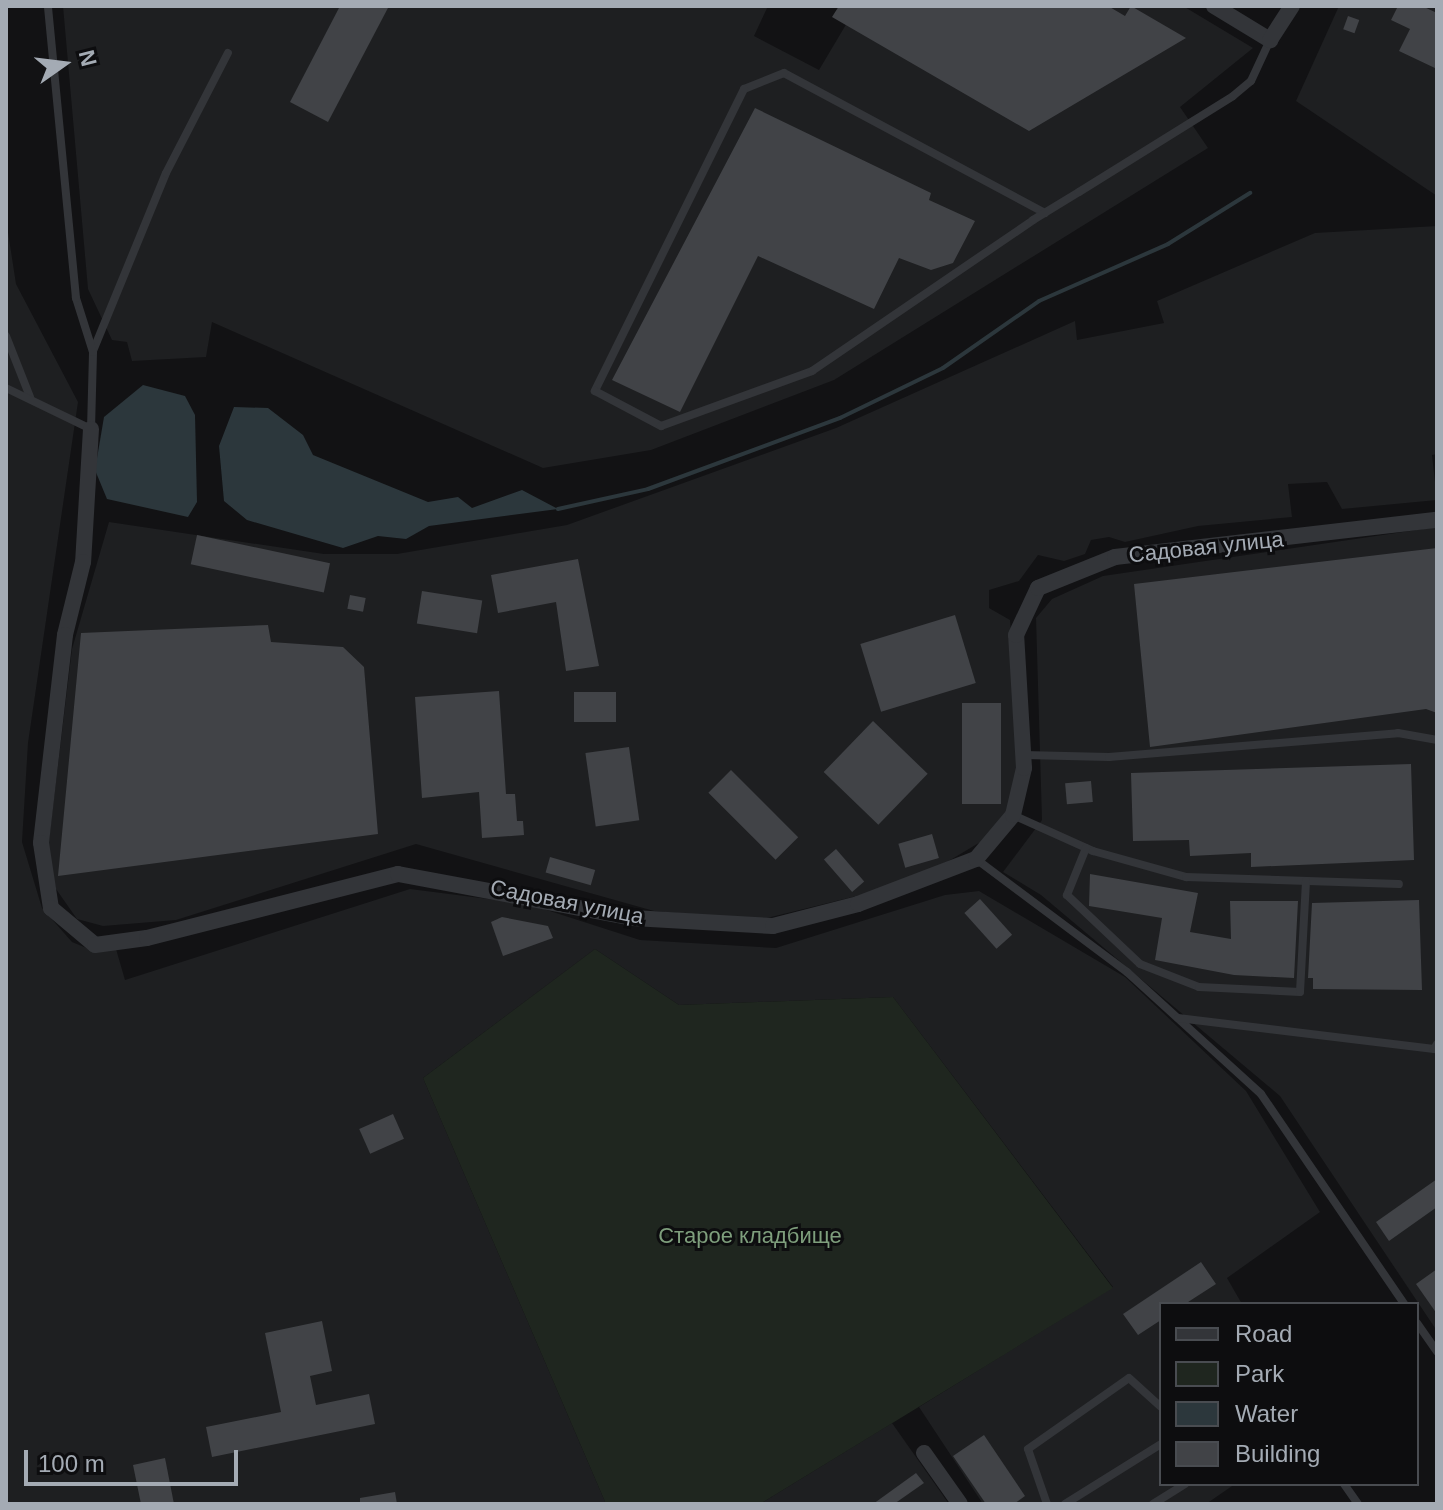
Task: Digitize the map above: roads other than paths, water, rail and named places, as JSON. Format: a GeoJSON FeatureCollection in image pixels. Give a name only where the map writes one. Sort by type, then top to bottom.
{"type":"FeatureCollection","features":[{"type":"Feature","properties":{"kind":"street"},"geometry":{"type":"LineString","coordinates":[[1214,6],[1270,40],[1292,6]]}},
{"type":"Feature","properties":{"kind":"street","name":"Садовая улица"},"geometry":{"type":"LineString","coordinates":[[91,429],[83,562],[65,635],[41,843],[51,908],[95,945],[147,938],[398,874],[633,918],[773,926],[858,904],[976,859],[1013,815],[1023,755],[1016,635],[1038,588],[1115,557],[1437,520]]}},
{"type":"Feature","properties":{"kind":"street"},"geometry":{"type":"LineString","coordinates":[[924,1453],[960,1504]]}},
{"type":"Feature","properties":{"kind":"lane"},"geometry":{"type":"LineString","coordinates":[[6,388],[91,429],[93,352],[76,298],[48,6]]}},
{"type":"Feature","properties":{"kind":"lane"},"geometry":{"type":"LineString","coordinates":[[1045,213],[784,73],[744,89],[595,391],[661,426],[812,371],[1045,213],[1233,96],[1251,81],[1270,40]]}},
{"type":"Feature","properties":{"kind":"lane"},"geometry":{"type":"LineString","coordinates":[[93,352],[166,173],[228,53]]}},
{"type":"Feature","properties":{"kind":"lane"},"geometry":{"type":"LineString","coordinates":[[6,336],[30,397]]}},
{"type":"Feature","properties":{"kind":"lane"},"geometry":{"type":"LineString","coordinates":[[1023,755],[1109,757],[1398,733],[1437,740]]}},
{"type":"Feature","properties":{"kind":"lane"},"geometry":{"type":"LineString","coordinates":[[1013,815],[1086,848],[1186,877],[1399,884]]}},
{"type":"Feature","properties":{"kind":"lane"},"geometry":{"type":"LineString","coordinates":[[1086,848],[1067,895],[1140,964],[1199,987],[1300,992],[1306,881]]}},
{"type":"Feature","properties":{"kind":"lane"},"geometry":{"type":"LineString","coordinates":[[976,859],[1127,972],[1261,1094],[1403,1302]]}},
{"type":"Feature","properties":{"kind":"lane"},"geometry":{"type":"LineString","coordinates":[[1177,1017],[1434,1049],[1437,1044]]}},
{"type":"Feature","properties":{"kind":"lane"},"geometry":{"type":"LineString","coordinates":[[1419,1326],[1437,1352]]}},
{"type":"Feature","properties":{"kind":"lane"},"geometry":{"type":"LineString","coordinates":[[1047,1504],[1028,1449],[1129,1378],[1159,1405]]}},
{"type":"Feature","properties":{"kind":"lane"},"geometry":{"type":"LineString","coordinates":[[1065,1504],[1159,1445]]}},
{"type":"Feature","properties":{"kind":"lane"},"geometry":{"type":"LineString","coordinates":[[1153,1504],[1182,1486]]}},
{"type":"Feature","properties":{"kind":"lane"},"geometry":{"type":"LineString","coordinates":[[1345,1486],[1358,1504]]}},
{"type":"Feature","properties":{"kind":"water"},"geometry":{"type":"Polygon","coordinates":[[[143,385],[185,396],[195,415],[197,502],[188,517],[107,499],[95,470],[104,417],[143,385]]]}},
{"type":"Feature","properties":{"kind":"water"},"geometry":{"type":"Polygon","coordinates":[[[234,407],[268,408],[303,435],[313,455],[428,502],[458,497],[472,508],[522,490],[558,509],[429,526],[406,539],[378,536],[343,548],[247,520],[224,501],[219,446],[234,407]]]}},
{"type":"Feature","properties":{"kind":"waterway"},"geometry":{"type":"LineString","coordinates":[[558,509],[648,489],[840,418],[943,368],[1039,301],[1168,244],[1250,193]]}},
{"type":"Feature","properties":{"kind":"park label","name":"Старое кладбище"},"geometry":{"type":"Point","coordinates":[750,1236]}}]}
